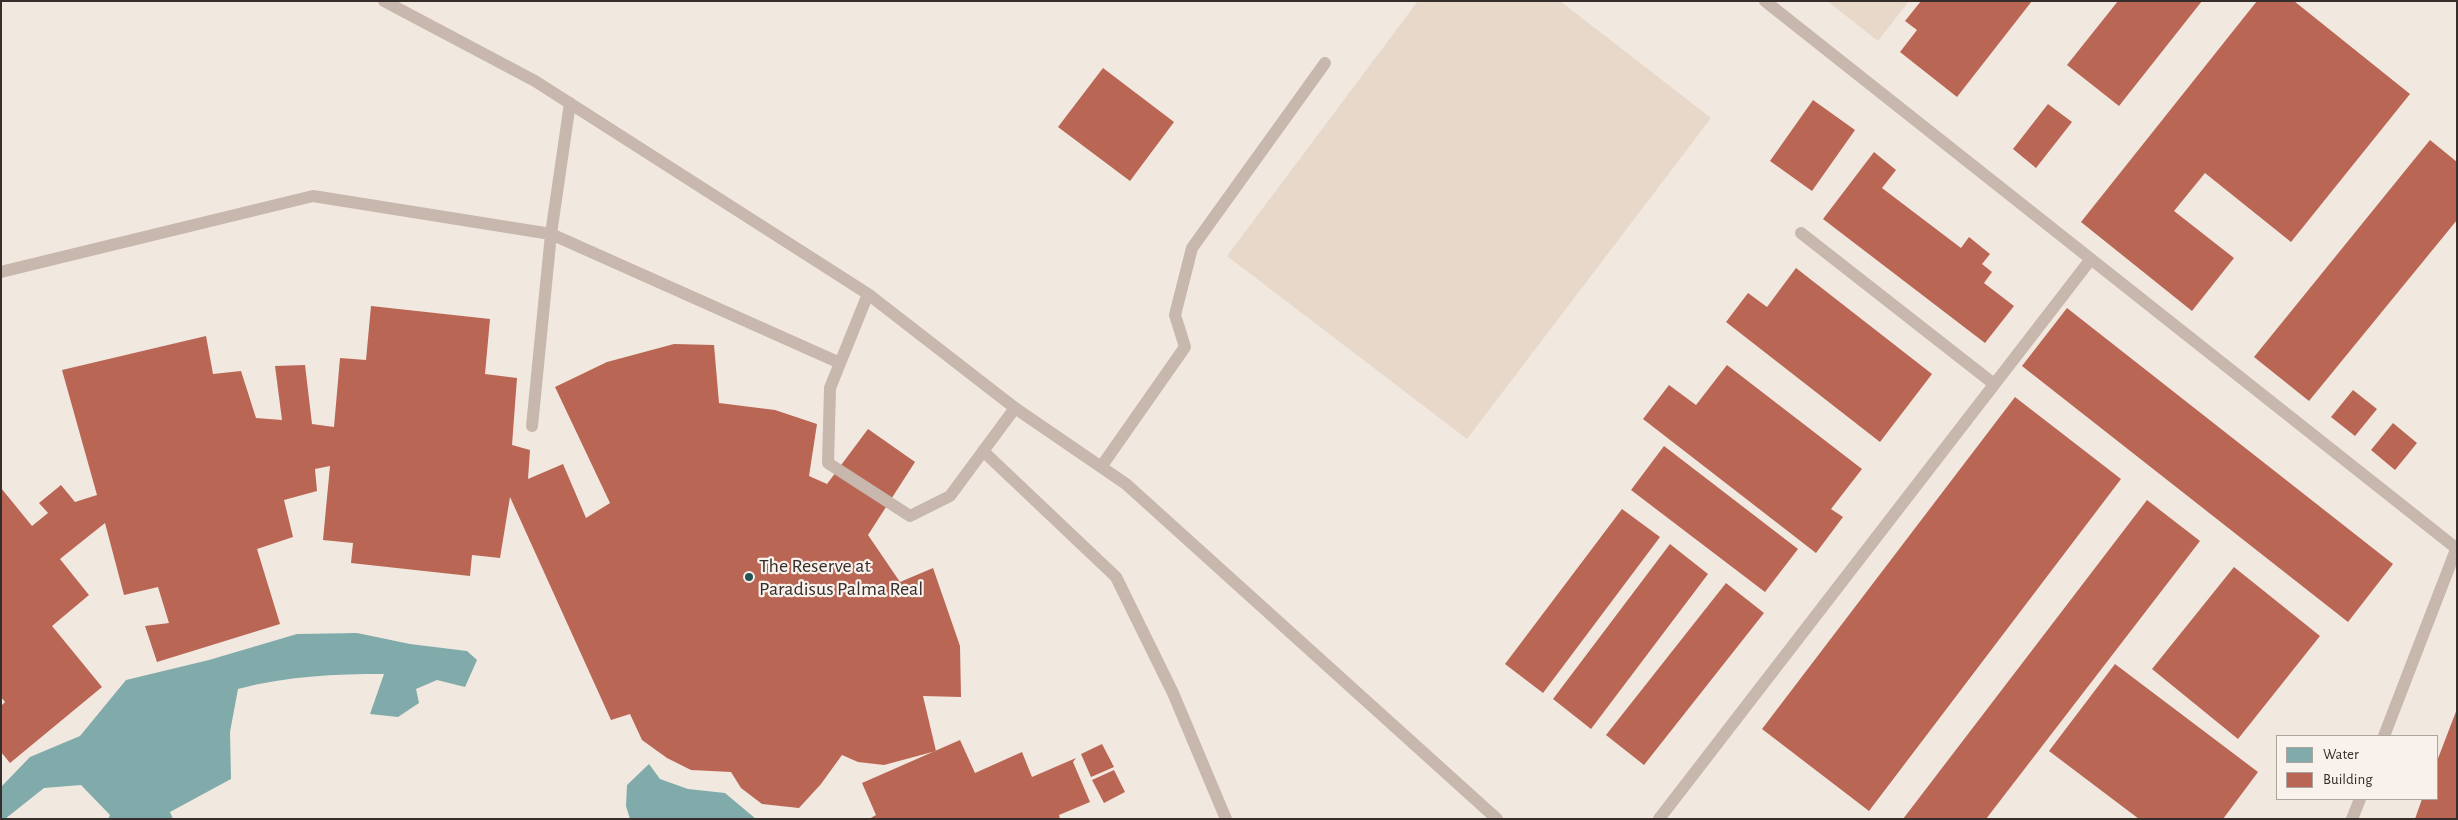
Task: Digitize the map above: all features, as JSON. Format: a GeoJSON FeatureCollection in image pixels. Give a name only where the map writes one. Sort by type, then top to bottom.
{"type":"FeatureCollection","features":[{"type":"Feature","properties":{"kind":"lane"},"geometry":{"type":"LineString","coordinates":[[384,1],[535,81],[868,294],[1015,408],[1126,484],[1497,819]]}},
{"type":"Feature","properties":{"kind":"lane"},"geometry":{"type":"LineString","coordinates":[[1765,1],[2456,547],[2384,735]]}},
{"type":"Feature","properties":{"kind":"lane"},"geometry":{"type":"LineString","coordinates":[[1101,467],[1185,347],[1175,315],[1192,248],[1325,63]]}},
{"type":"Feature","properties":{"kind":"lane"},"geometry":{"type":"LineString","coordinates":[[532,426],[552,234],[570,103]]}},
{"type":"Feature","properties":{"kind":"lane"},"geometry":{"type":"LineString","coordinates":[[1,272],[313,196],[552,234],[840,363]]}},
{"type":"Feature","properties":{"kind":"lane"},"geometry":{"type":"LineString","coordinates":[[1801,233],[1994,384]]}},
{"type":"Feature","properties":{"kind":"lane"},"geometry":{"type":"LineString","coordinates":[[1659,819],[2091,259]]}},
{"type":"Feature","properties":{"kind":"lane"},"geometry":{"type":"LineString","coordinates":[[868,294],[830,388],[828,463],[910,516],[950,496],[1015,408]]}},
{"type":"Feature","properties":{"kind":"lane"},"geometry":{"type":"LineString","coordinates":[[983,451],[1116,577],[1173,693],[1226,819]]}},
{"type":"Feature","properties":{"kind":"lane"},"geometry":{"type":"LineString","coordinates":[[2352,819],[2360,800]]}},
{"type":"Feature","properties":{"kind":"shaded area"},"geometry":{"type":"Polygon","coordinates":[[[1418,1],[1560,1],[1711,118],[1467,439],[1227,256],[1418,1]]]}},
{"type":"Feature","properties":{"kind":"shaded area"},"geometry":{"type":"Polygon","coordinates":[[[1827,1],[1909,1],[1878,41],[1827,1]]]}},
{"type":"Feature","properties":{"kind":"water"},"geometry":{"type":"Polygon","coordinates":[[[357,633],[410,644],[467,651],[477,660],[465,687],[437,680],[416,689],[419,703],[398,717],[370,714],[384,674],[311,677],[274,681],[238,689],[230,732],[231,779],[170,812],[173,819],[108,819],[110,815],[81,785],[44,788],[5,819],[1,819],[1,787],[30,757],[80,736],[126,680],[209,660],[297,634],[357,633]]]}},
{"type":"Feature","properties":{"kind":"water"},"geometry":{"type":"Polygon","coordinates":[[[649,764],[660,779],[688,789],[725,793],[756,819],[630,819],[626,806],[627,785],[649,764]]]}},
{"type":"Feature","properties":{"kind":"building"},"geometry":{"type":"Polygon","coordinates":[[[1921,1],[2032,1],[1957,97],[1900,52],[1917,30],[1905,21],[1921,1]]]}},
{"type":"Feature","properties":{"kind":"building"},"geometry":{"type":"Polygon","coordinates":[[[2118,1],[2202,1],[2119,106],[2067,65],[2118,1]]]}},
{"type":"Feature","properties":{"kind":"building"},"geometry":{"type":"Polygon","coordinates":[[[2257,1],[2294,1],[2410,94],[2291,242],[2205,173],[2174,211],[2234,258],[2192,311],[2081,222],[2257,1]]]}},
{"type":"Feature","properties":{"kind":"building"},"geometry":{"type":"Polygon","coordinates":[[[1103,68],[1174,122],[1130,181],[1058,127],[1103,68]]]}},
{"type":"Feature","properties":{"kind":"building"},"geometry":{"type":"Polygon","coordinates":[[[1813,100],[1855,130],[1812,191],[1770,161],[1813,100]]]}},
{"type":"Feature","properties":{"kind":"building"},"geometry":{"type":"Polygon","coordinates":[[[2048,104],[2072,122],[2036,168],[2013,149],[2048,104]]]}},
{"type":"Feature","properties":{"kind":"building"},"geometry":{"type":"Polygon","coordinates":[[[2430,140],[2457,162],[2457,220],[2309,401],[2254,357],[2430,140]]]}},
{"type":"Feature","properties":{"kind":"building"},"geometry":{"type":"Polygon","coordinates":[[[1874,152],[1896,170],[1882,188],[1961,248],[1969,237],[1990,254],[1982,264],[1992,272],[1984,283],[2014,306],[1985,343],[1823,219],[1874,152]]]}},
{"type":"Feature","properties":{"kind":"building"},"geometry":{"type":"Polygon","coordinates":[[[1796,268],[1932,374],[1880,442],[1726,322],[1748,293],[1767,307],[1796,268]]]}},
{"type":"Feature","properties":{"kind":"building"},"geometry":{"type":"Polygon","coordinates":[[[371,306],[490,319],[485,374],[517,378],[512,445],[530,450],[528,479],[563,464],[586,518],[610,503],[555,387],[607,362],[674,344],[714,345],[719,403],[775,410],[817,424],[809,476],[827,484],[868,429],[915,462],[868,535],[900,582],[933,568],[960,646],[961,697],[923,696],[936,751],[884,765],[858,762],[842,755],[821,784],[799,808],[762,804],[741,788],[731,772],[691,770],[667,758],[642,740],[630,714],[611,720],[510,497],[500,558],[472,555],[470,576],[351,563],[353,543],[323,540],[330,466],[315,469],[317,491],[284,500],[293,537],[257,549],[280,624],[157,662],[145,626],[169,623],[158,587],[124,595],[105,523],[60,559],[89,595],[52,626],[102,687],[10,763],[1,752],[1,706],[5,702],[1,697],[1,488],[32,526],[48,513],[39,503],[61,485],[75,502],[97,495],[62,370],[206,336],[213,374],[241,371],[256,418],[282,420],[275,366],[305,365],[312,424],[334,427],[340,358],[366,360],[371,306]]]}},
{"type":"Feature","properties":{"kind":"building"},"geometry":{"type":"Polygon","coordinates":[[[2067,308],[2393,564],[2348,622],[2022,366],[2067,308]]]}},
{"type":"Feature","properties":{"kind":"building"},"geometry":{"type":"Polygon","coordinates":[[[1727,365],[1862,469],[1831,509],[1843,517],[1816,553],[1643,419],[1669,385],[1696,405],[1727,365]]]}},
{"type":"Feature","properties":{"kind":"building"},"geometry":{"type":"Polygon","coordinates":[[[2353,390],[2377,409],[2355,436],[2331,417],[2353,390]]]}},
{"type":"Feature","properties":{"kind":"building"},"geometry":{"type":"Polygon","coordinates":[[[2015,397],[2121,479],[1869,811],[1762,729],[2015,397]]]}},
{"type":"Feature","properties":{"kind":"building"},"geometry":{"type":"Polygon","coordinates":[[[2393,423],[2417,443],[2395,470],[2371,450],[2393,423]]]}},
{"type":"Feature","properties":{"kind":"building"},"geometry":{"type":"Polygon","coordinates":[[[1664,446],[1798,549],[1765,592],[1631,490],[1664,446]]]}},
{"type":"Feature","properties":{"kind":"building"},"geometry":{"type":"Polygon","coordinates":[[[2147,500],[2200,541],[1986,819],[1903,819],[2147,500]]]}},
{"type":"Feature","properties":{"kind":"building"},"geometry":{"type":"Polygon","coordinates":[[[1622,509],[1660,537],[1543,693],[1505,664],[1622,509]]]}},
{"type":"Feature","properties":{"kind":"building"},"geometry":{"type":"Polygon","coordinates":[[[1670,544],[1708,574],[1591,729],[1553,699],[1670,544]]]}},
{"type":"Feature","properties":{"kind":"building"},"geometry":{"type":"Polygon","coordinates":[[[2234,567],[2320,636],[2238,739],[2152,669],[2234,567]]]}},
{"type":"Feature","properties":{"kind":"building"},"geometry":{"type":"Polygon","coordinates":[[[1726,583],[1764,613],[1644,765],[1606,735],[1726,583]]]}},
{"type":"Feature","properties":{"kind":"building"},"geometry":{"type":"Polygon","coordinates":[[[2115,664],[2258,772],[2223,819],[2139,819],[2049,751],[2115,664]]]}},
{"type":"Feature","properties":{"kind":"building"},"geometry":{"type":"Polygon","coordinates":[[[2457,709],[2457,819],[2415,819],[2422,800],[2438,800],[2438,758],[2457,709]]]}},
{"type":"Feature","properties":{"kind":"building"},"geometry":{"type":"Polygon","coordinates":[[[960,740],[975,773],[1022,752],[1032,777],[1076,758],[1073,762],[1090,802],[1059,815],[1060,819],[869,819],[876,815],[862,783],[960,740]]]}},
{"type":"Feature","properties":{"kind":"building"},"geometry":{"type":"Polygon","coordinates":[[[1102,744],[1114,767],[1091,777],[1081,754],[1102,744]]]}},
{"type":"Feature","properties":{"kind":"building"},"geometry":{"type":"Polygon","coordinates":[[[1114,770],[1125,792],[1104,803],[1092,780],[1114,770]]]}},
{"type":"Feature","properties":{"kind":"place","name":"The Reserve at Paradisus Palma Real"},"geometry":{"type":"Point","coordinates":[749,577]}}]}
